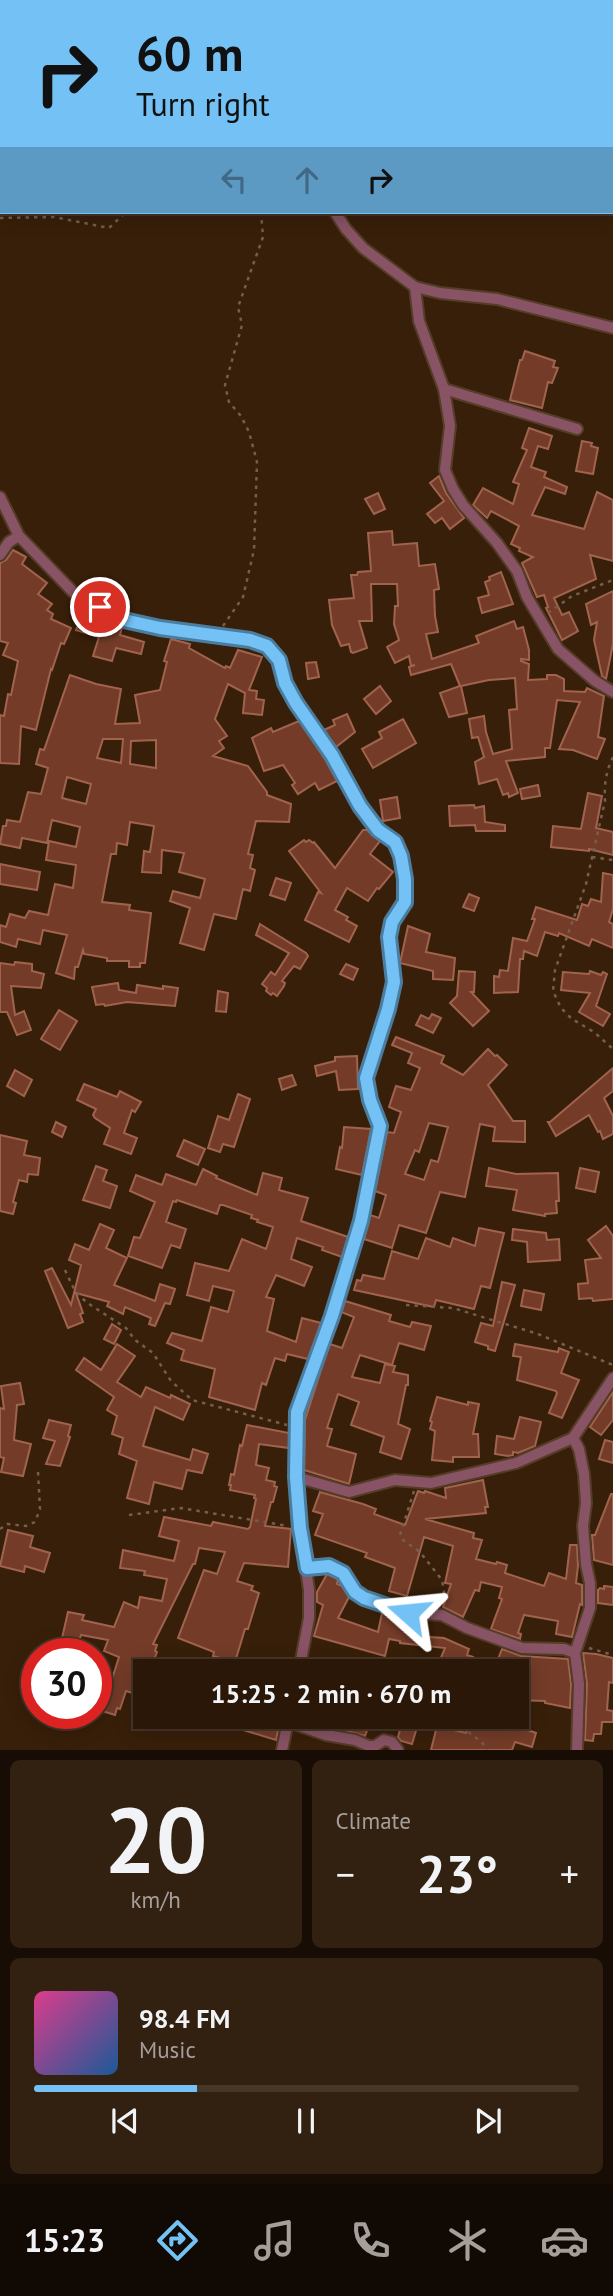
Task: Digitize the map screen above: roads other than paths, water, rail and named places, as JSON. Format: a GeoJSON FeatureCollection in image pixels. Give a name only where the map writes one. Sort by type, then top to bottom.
{"type":"FeatureCollection","features":[{"type":"Feature","properties":{"kind":"street"},"geometry":{"type":"LineString","coordinates":[[336,214],[363,248],[415,287],[440,293],[506,301],[613,328]]}},
{"type":"Feature","properties":{"kind":"street"},"geometry":{"type":"LineString","coordinates":[[415,287],[419,321],[444,389],[450,426],[445,470],[453,489],[517,571],[527,597],[558,649],[613,692]]}},
{"type":"Feature","properties":{"kind":"street"},"geometry":{"type":"LineString","coordinates":[[444,389],[577,429]]}},
{"type":"Feature","properties":{"kind":"street"},"geometry":{"type":"LineString","coordinates":[[0,497],[19,536],[75,594],[124,620],[215,637],[250,640],[267,646],[279,660],[285,683],[296,703],[332,755],[360,806],[378,830],[395,842],[401,856],[405,902],[392,922],[389,937],[394,982],[366,1078],[370,1100],[380,1126],[361,1221],[332,1316],[297,1412],[296,1477],[300,1528],[307,1568],[309,1618],[301,1659]]}},
{"type":"Feature","properties":{"kind":"street"},"geometry":{"type":"LineString","coordinates":[[0,555],[9,542],[19,536]]}},
{"type":"Feature","properties":{"kind":"street"},"geometry":{"type":"LineString","coordinates":[[296,1477],[349,1492],[395,1480],[431,1483],[516,1463],[573,1438],[613,1378]]}},
{"type":"Feature","properties":{"kind":"street"},"geometry":{"type":"LineString","coordinates":[[573,1438],[579,1449],[584,1474],[586,1503],[583,1526],[590,1583],[590,1608],[575,1653],[579,1684],[577,1750]]}},
{"type":"Feature","properties":{"kind":"street"},"geometry":{"type":"LineString","coordinates":[[307,1568],[329,1566],[343,1573],[355,1592],[380,1605],[408,1613],[442,1615],[467,1628],[522,1648],[564,1649],[575,1653]]}},
{"type":"Feature","properties":{"kind":"street"},"geometry":{"type":"LineString","coordinates":[[282,1750],[287,1729]]}},
{"type":"Feature","properties":{"kind":"street"},"geometry":{"type":"LineString","coordinates":[[314,1729],[369,1746],[384,1740],[392,1742],[398,1750]]}}]}
